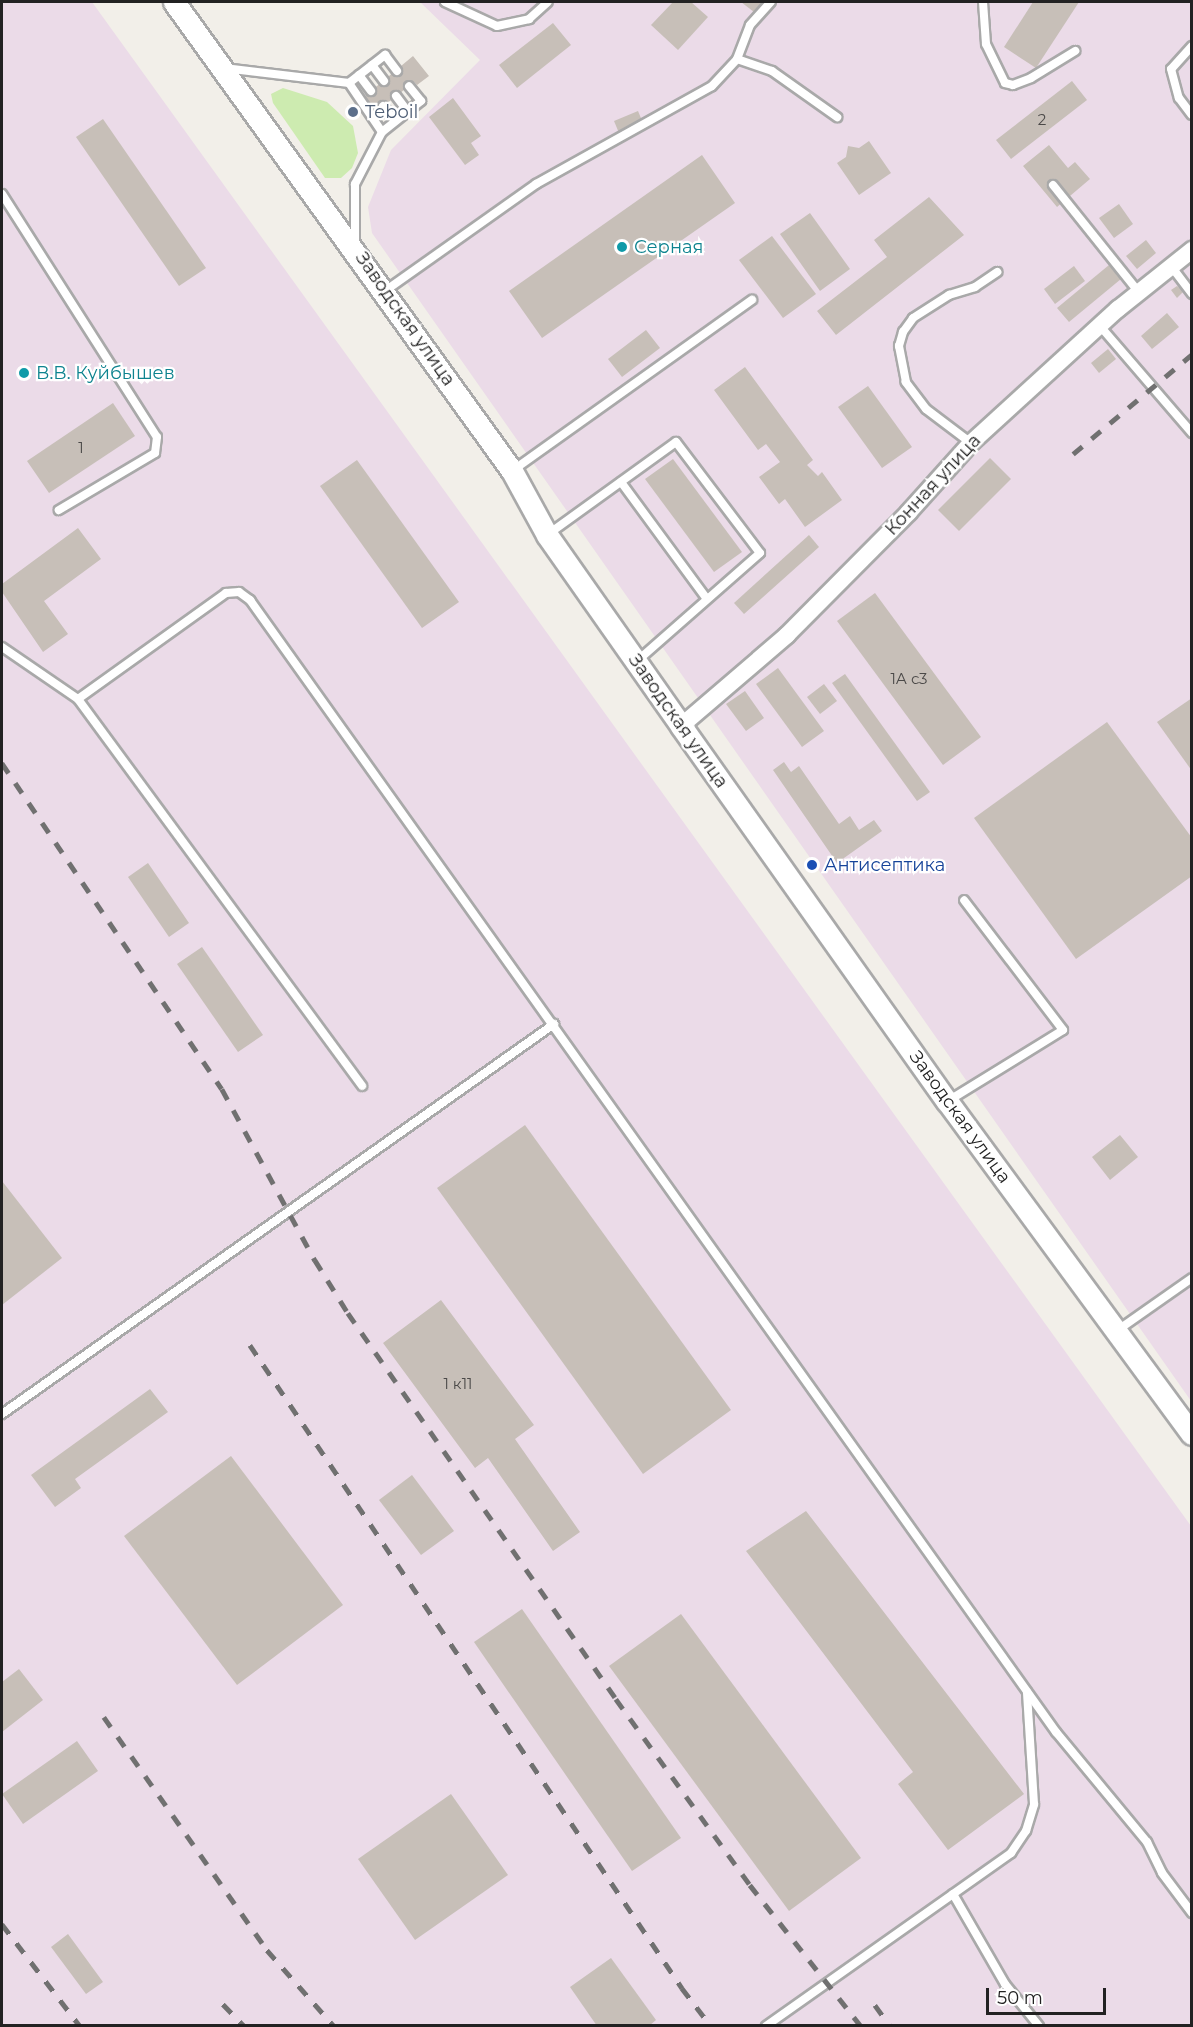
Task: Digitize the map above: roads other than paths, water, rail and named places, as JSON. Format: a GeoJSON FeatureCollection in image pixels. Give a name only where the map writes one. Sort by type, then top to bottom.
{"type":"FeatureCollection","features":[{"type":"Feature","properties":{"kind":"street","name":"Заводская улица"},"geometry":{"type":"LineString","coordinates":[[174,2],[356,249],[512,471],[547,535],[635,662],[947,1101],[1118,1330],[1191,1434]]}},
{"type":"Feature","properties":{"kind":"street","name":"Конная улица"},"geometry":{"type":"LineString","coordinates":[[681,726],[787,635],[909,512],[971,443],[1138,291],[1191,250]]}},
{"type":"Feature","properties":{"kind":"lane"},"geometry":{"type":"LineString","coordinates":[[445,2],[481,21],[502,26],[529,19],[548,2]]}},
{"type":"Feature","properties":{"kind":"lane"},"geometry":{"type":"LineString","coordinates":[[385,291],[536,184],[712,86],[737,59],[750,25],[771,2]]}},
{"type":"Feature","properties":{"kind":"lane"},"geometry":{"type":"LineString","coordinates":[[983,2],[986,44],[1005,83],[1013,85],[1031,78],[1075,51]]}},
{"type":"Feature","properties":{"kind":"lane"},"geometry":{"type":"LineString","coordinates":[[1191,46],[1171,69],[1179,98],[1191,115]]}},
{"type":"Feature","properties":{"kind":"lane"},"geometry":{"type":"LineString","coordinates":[[224,68],[349,83],[385,55],[397,71]]}},
{"type":"Feature","properties":{"kind":"lane"},"geometry":{"type":"LineString","coordinates":[[737,59],[772,71],[837,117]]}},
{"type":"Feature","properties":{"kind":"lane"},"geometry":{"type":"LineString","coordinates":[[372,65],[384,81]]}},
{"type":"Feature","properties":{"kind":"lane"},"geometry":{"type":"LineString","coordinates":[[359,75],[371,91]]}},
{"type":"Feature","properties":{"kind":"lane"},"geometry":{"type":"LineString","coordinates":[[349,83],[382,132]]}},
{"type":"Feature","properties":{"kind":"lane"},"geometry":{"type":"LineString","coordinates":[[356,249],[355,184],[382,132],[421,101],[409,86]]}},
{"type":"Feature","properties":{"kind":"lane"},"geometry":{"type":"LineString","coordinates":[[396,96],[408,112]]}},
{"type":"Feature","properties":{"kind":"lane"},"geometry":{"type":"LineString","coordinates":[[383,106],[395,122]]}},
{"type":"Feature","properties":{"kind":"lane"},"geometry":{"type":"LineString","coordinates":[[1053,185],[1138,291]]}},
{"type":"Feature","properties":{"kind":"lane"},"geometry":{"type":"LineString","coordinates":[[2,194],[157,437],[155,453],[59,510]]}},
{"type":"Feature","properties":{"kind":"lane"},"geometry":{"type":"LineString","coordinates":[[1171,266],[1191,294]]}},
{"type":"Feature","properties":{"kind":"lane"},"geometry":{"type":"LineString","coordinates":[[971,443],[926,409],[906,382],[899,346],[903,332],[913,318],[949,295],[975,287],[997,272]]}},
{"type":"Feature","properties":{"kind":"lane"},"geometry":{"type":"LineString","coordinates":[[512,471],[752,300]]}},
{"type":"Feature","properties":{"kind":"lane"},"geometry":{"type":"LineString","coordinates":[[1100,326],[1191,433]]}},
{"type":"Feature","properties":{"kind":"lane"},"geometry":{"type":"LineString","coordinates":[[547,535],[676,442],[760,553],[635,662]]}},
{"type":"Feature","properties":{"kind":"lane"},"geometry":{"type":"LineString","coordinates":[[621,482],[708,599]]}},
{"type":"Feature","properties":{"kind":"lane"},"geometry":{"type":"LineString","coordinates":[[78,699],[226,593],[239,592],[250,600],[554,1024],[1027,1692],[1147,1842],[1162,1873],[1191,1913]]}},
{"type":"Feature","properties":{"kind":"lane"},"geometry":{"type":"LineString","coordinates":[[2,647],[78,699],[362,1086]]}},
{"type":"Feature","properties":{"kind":"lane"},"geometry":{"type":"LineString","coordinates":[[947,1101],[1063,1030],[964,900]]}},
{"type":"Feature","properties":{"kind":"lane"},"geometry":{"type":"LineString","coordinates":[[2,1414],[554,1024]]}},
{"type":"Feature","properties":{"kind":"lane"},"geometry":{"type":"LineString","coordinates":[[1118,1330],[1191,1278]]}},
{"type":"Feature","properties":{"kind":"lane"},"geometry":{"type":"LineString","coordinates":[[766,2025],[1011,1853],[1026,1831],[1034,1804],[1027,1692]]}},
{"type":"Feature","properties":{"kind":"lane"},"geometry":{"type":"LineString","coordinates":[[953,1894],[1005,1984],[1039,2025]]}},
{"type":"Feature","properties":{"kind":"railway"},"geometry":{"type":"LineString","coordinates":[[1073,454],[1192,354]]}},
{"type":"Feature","properties":{"kind":"railway"},"geometry":{"type":"LineString","coordinates":[[2,763],[222,1089],[315,1260],[348,1313],[616,1699],[750,1885],[861,2026]]}},
{"type":"Feature","properties":{"kind":"railway"},"geometry":{"type":"LineString","coordinates":[[250,1345],[682,1988],[711,2026]]}},
{"type":"Feature","properties":{"kind":"railway"},"geometry":{"type":"LineString","coordinates":[[104,1717],[267,1950],[334,2026]]}},
{"type":"Feature","properties":{"kind":"railway"},"geometry":{"type":"LineString","coordinates":[[2,1924],[80,2026]]}},
{"type":"Feature","properties":{"kind":"railway"},"geometry":{"type":"LineString","coordinates":[[223,2004],[244,2026]]}},
{"type":"Feature","properties":{"kind":"railway"},"geometry":{"type":"LineString","coordinates":[[875,2005],[890,2026]]}},
{"type":"Feature","properties":{"kind":"place","name":"Teboil"},"geometry":{"type":"Point","coordinates":[353,112]}},
{"type":"Feature","properties":{"kind":"place","name":"Серная"},"geometry":{"type":"Point","coordinates":[622,247]}},
{"type":"Feature","properties":{"kind":"place","name":"В.В. Куйбышев"},"geometry":{"type":"Point","coordinates":[24,373]}},
{"type":"Feature","properties":{"kind":"place","name":"Антисептика"},"geometry":{"type":"Point","coordinates":[812,865]}}]}
